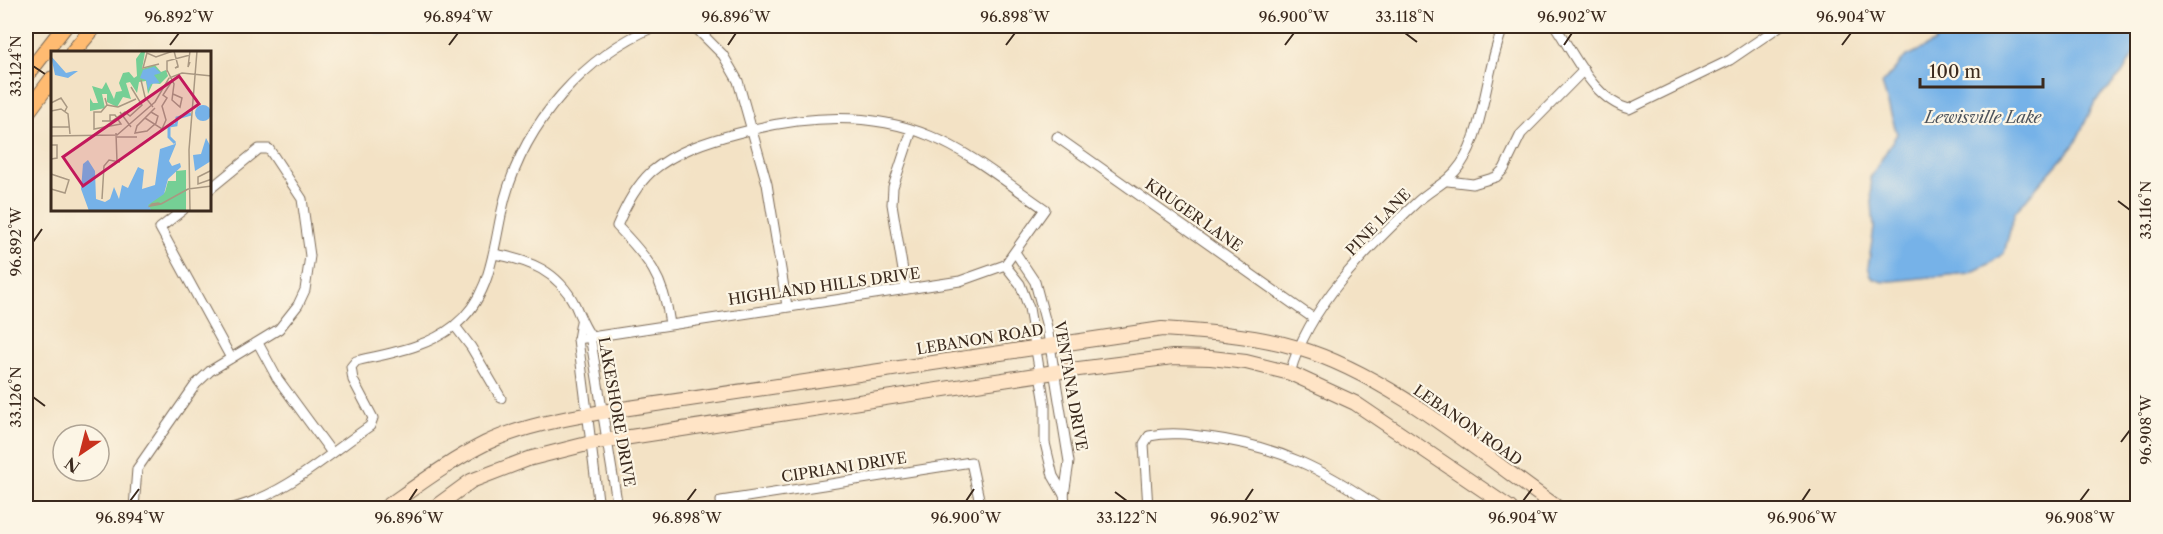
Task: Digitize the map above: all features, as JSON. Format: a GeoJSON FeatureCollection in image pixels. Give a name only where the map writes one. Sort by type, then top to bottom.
{"type":"FeatureCollection","features":[{"type":"Feature","properties":{"kind":"main road"},"geometry":{"type":"LineString","coordinates":[[26,76],[65,26]]}},
{"type":"Feature","properties":{"kind":"main road"},"geometry":{"type":"LineString","coordinates":[[74,51],[95,26]]}},
{"type":"Feature","properties":{"kind":"main road"},"geometry":{"type":"LineString","coordinates":[[26,114],[51,80]]}},
{"type":"Feature","properties":{"kind":"main road","name":"LEBANON ROAD"},"geometry":{"type":"LineString","coordinates":[[385,508],[436,472],[487,443],[535,425],[602,412],[1162,329],[1220,332],[1297,348],[1336,362],[1375,383],[1558,508]]}},
{"type":"Feature","properties":{"kind":"main road"},"geometry":{"type":"LineString","coordinates":[[434,508],[471,481],[528,459],[591,443],[1040,374],[1173,357],[1246,362],[1290,373],[1355,403],[1510,508]]}},
{"type":"Feature","properties":{"kind":"street"},"geometry":{"type":"LineString","coordinates":[[234,508],[273,492],[308,472],[372,423],[373,418],[353,380],[351,367],[356,361],[416,346],[455,326],[471,309],[484,286],[494,254],[513,172],[525,149],[557,101],[599,58],[631,36],[656,26]]}},
{"type":"Feature","properties":{"kind":"street"},"geometry":{"type":"LineString","coordinates":[[694,26],[723,55],[735,75],[767,184],[787,306]]}},
{"type":"Feature","properties":{"kind":"street","name":"PINE LANE"},"geometry":{"type":"LineString","coordinates":[[1290,373],[1297,348],[1313,318],[1382,238],[1418,201],[1448,181],[1471,145],[1498,39],[1504,26]]}},
{"type":"Feature","properties":{"kind":"street"},"geometry":{"type":"LineString","coordinates":[[1555,26],[1584,70],[1614,105],[1629,109],[1730,60],[1780,26]]}},
{"type":"Feature","properties":{"kind":"street"},"geometry":{"type":"LineString","coordinates":[[1448,181],[1473,184],[1496,177],[1504,169],[1521,134],[1584,70]]}},
{"type":"Feature","properties":{"kind":"street"},"geometry":{"type":"LineString","coordinates":[[670,324],[668,306],[655,269],[617,225],[627,204],[650,173],[674,156],[706,141],[799,119],[840,118],[885,122],[929,135],[961,151],[1045,209],[1005,265]]}},
{"type":"Feature","properties":{"kind":"street"},"geometry":{"type":"LineString","coordinates":[[906,289],[892,204],[894,187],[912,130]]}},
{"type":"Feature","properties":{"kind":"street","name":"KRUGER LANE"},"geometry":{"type":"LineString","coordinates":[[1057,137],[1313,318]]}},
{"type":"Feature","properties":{"kind":"street"},"geometry":{"type":"LineString","coordinates":[[134,508],[137,469],[196,384],[210,371],[279,329],[298,304],[307,281],[310,256],[302,199],[269,149],[260,149],[212,187]]}},
{"type":"Feature","properties":{"kind":"street"},"geometry":{"type":"LineString","coordinates":[[180,212],[160,228],[231,358]]}},
{"type":"Feature","properties":{"kind":"street","name":"VENTANA DRIVE"},"geometry":{"type":"LineString","coordinates":[[1015,252],[1035,282],[1050,345],[1069,462],[1064,495],[1066,508]]}},
{"type":"Feature","properties":{"kind":"street","name":"LAKESHORE DRIVE"},"geometry":{"type":"LineString","coordinates":[[494,254],[526,260],[548,272],[566,290],[581,322],[590,335],[618,508]]}},
{"type":"Feature","properties":{"kind":"street","name":"HIGHLAND HILLS DRIVE"},"geometry":{"type":"LineString","coordinates":[[578,339],[590,335],[960,281],[1005,265]]}},
{"type":"Feature","properties":{"kind":"street","name":"VENTANA DRIVE"},"geometry":{"type":"LineString","coordinates":[[1005,265],[1020,284],[1029,308],[1045,404],[1045,443],[1053,476],[1064,495]]}},
{"type":"Feature","properties":{"kind":"street","name":"LAKESHORE DRIVE"},"geometry":{"type":"LineString","coordinates":[[581,322],[578,339],[599,508]]}},
{"type":"Feature","properties":{"kind":"street"},"geometry":{"type":"LineString","coordinates":[[455,326],[471,347],[501,398]]}},
{"type":"Feature","properties":{"kind":"street"},"geometry":{"type":"LineString","coordinates":[[258,343],[277,378],[332,453]]}},
{"type":"Feature","properties":{"kind":"street"},"geometry":{"type":"LineString","coordinates":[[1148,508],[1143,448],[1145,440],[1149,436],[1178,433],[1233,440],[1288,455],[1337,479],[1380,508]]}},
{"type":"Feature","properties":{"kind":"street","name":"CIPRIANI DRIVE"},"geometry":{"type":"LineString","coordinates":[[721,505],[971,462],[981,508]]}},
{"type":"Feature","properties":{"kind":"water","name":"Lewisville Lake"},"geometry":{"type":"Polygon","coordinates":[[[1944,26],[2137,26],[2137,48],[2122,74],[2095,102],[2074,145],[2015,212],[2004,253],[1989,264],[1970,273],[1882,282],[1872,278],[1868,267],[1874,228],[1870,178],[1897,134],[1882,84],[1905,57],[1934,43],[1944,26]]]}},
{"type":"Feature","properties":{"kind":"waterway"},"geometry":{"type":"LineString","coordinates":[[378,26],[390,28],[394,26]]}}]}
